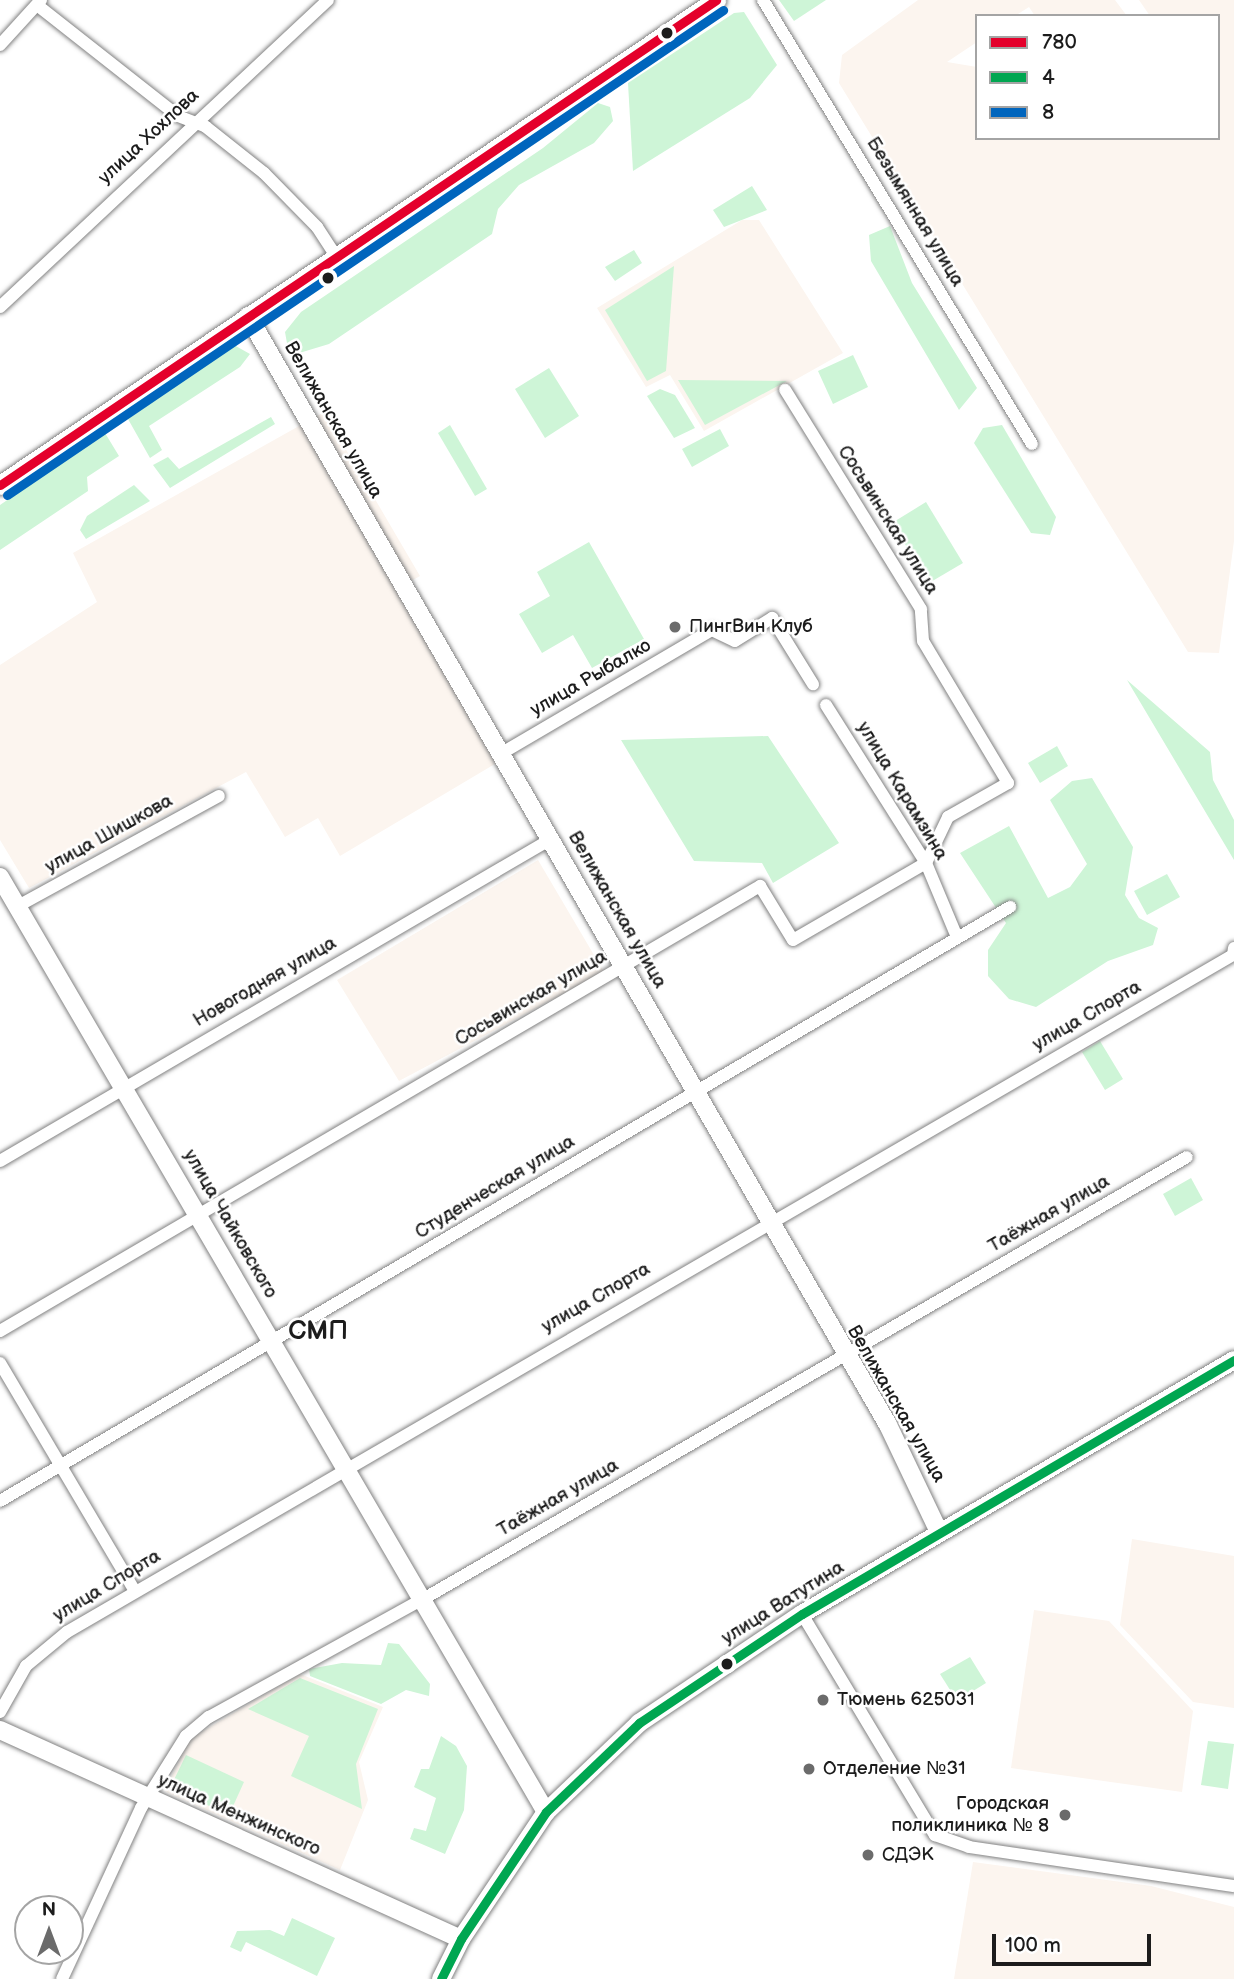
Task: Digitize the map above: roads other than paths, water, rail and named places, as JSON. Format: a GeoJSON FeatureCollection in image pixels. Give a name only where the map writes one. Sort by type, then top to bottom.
{"type":"FeatureCollection","features":[{"type":"Feature","properties":{"kind":"main road"},"geometry":{"type":"LineString","coordinates":[[0,485],[716,0]]}},
{"type":"Feature","properties":{"kind":"street","name":"улица Хохлова"},"geometry":{"type":"LineString","coordinates":[[0,307],[194,121],[328,0]]}},
{"type":"Feature","properties":{"kind":"street","name":"Безымянная улица"},"geometry":{"type":"LineString","coordinates":[[763,0],[1032,444]]}},
{"type":"Feature","properties":{"kind":"street"},"geometry":{"type":"LineString","coordinates":[[0,46],[39,3],[178,116],[194,121],[264,173],[317,227],[336,256]]}},
{"type":"Feature","properties":{"kind":"street","name":"Велижанская улица"},"geometry":{"type":"LineString","coordinates":[[248,316],[697,1090],[844,1355],[888,1425],[939,1532]]}},
{"type":"Feature","properties":{"kind":"street","name":"Сосьвинская улица"},"geometry":{"type":"LineString","coordinates":[[0,1331],[760,887],[793,940],[926,863],[948,817],[1008,783],[923,640],[921,608],[785,390]]}},
{"type":"Feature","properties":{"kind":"street","name":"улица Рыбалко"},"geometry":{"type":"LineString","coordinates":[[502,752],[712,630],[735,641],[772,618],[813,684]]}},
{"type":"Feature","properties":{"kind":"street","name":"улица Карамзина"},"geometry":{"type":"LineString","coordinates":[[827,705],[926,863],[957,937]]}},
{"type":"Feature","properties":{"kind":"street","name":"улица Шишкова"},"geometry":{"type":"LineString","coordinates":[[18,906],[219,796]]}},
{"type":"Feature","properties":{"kind":"street","name":"Новогодняя улица"},"geometry":{"type":"LineString","coordinates":[[0,1161],[551,839]]}},
{"type":"Feature","properties":{"kind":"street","name":"улица Чайковского"},"geometry":{"type":"LineString","coordinates":[[0,877],[348,1465],[546,1812]]}},
{"type":"Feature","properties":{"kind":"street","name":"Студенческая улица"},"geometry":{"type":"LineString","coordinates":[[0,1501],[1010,907]]}},
{"type":"Feature","properties":{"kind":"street","name":"улица Спорта"},"geometry":{"type":"LineString","coordinates":[[0,1712],[26,1667],[48,1645],[135,1591],[768,1220],[1233,955],[1234,948]]}},
{"type":"Feature","properties":{"kind":"street","name":"Таёжная улица"},"geometry":{"type":"LineString","coordinates":[[62,1979],[149,1797],[186,1736],[209,1717],[425,1598],[1187,1157]]}},
{"type":"Feature","properties":{"kind":"street","name":"улица Ватутина"},"geometry":{"type":"LineString","coordinates":[[441,1979],[461,1938],[546,1812],[639,1723],[802,1614],[1234,1360]]}},
{"type":"Feature","properties":{"kind":"street"},"geometry":{"type":"LineString","coordinates":[[0,1363],[135,1591]]}},
{"type":"Feature","properties":{"kind":"street"},"geometry":{"type":"LineString","coordinates":[[802,1614],[935,1835],[969,1847],[1234,1886]]}},
{"type":"Feature","properties":{"kind":"street","name":"улица Менжинского"},"geometry":{"type":"LineString","coordinates":[[0,1730],[461,1938]]}},
{"type":"Feature","properties":{"kind":"place","name":"ПингВин Клуб"},"geometry":{"type":"Point","coordinates":[675,627]}},
{"type":"Feature","properties":{"kind":"place","name":"Тюмень 625031"},"geometry":{"type":"Point","coordinates":[823,1700]}},
{"type":"Feature","properties":{"kind":"place","name":"Отделение №31"},"geometry":{"type":"Point","coordinates":[809,1769]}},
{"type":"Feature","properties":{"kind":"place","name":"Городская поликлиника № 8"},"geometry":{"type":"Point","coordinates":[1065,1815]}},
{"type":"Feature","properties":{"kind":"place","name":"СДЭК"},"geometry":{"type":"Point","coordinates":[868,1855]}},
{"type":"Feature","properties":{"kind":"district","name":"СМП"},"geometry":{"type":"Point","coordinates":[318,1332]}}]}
